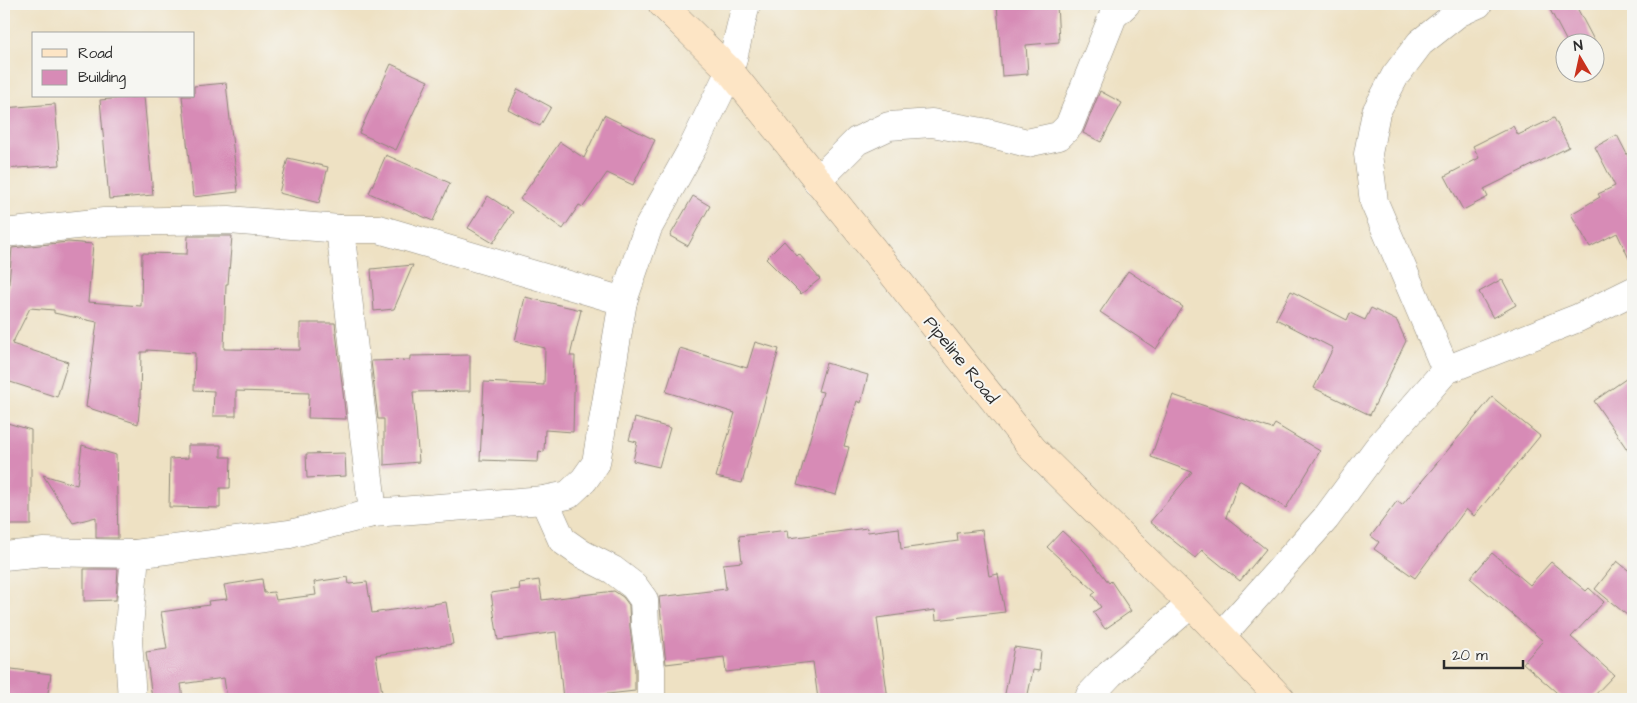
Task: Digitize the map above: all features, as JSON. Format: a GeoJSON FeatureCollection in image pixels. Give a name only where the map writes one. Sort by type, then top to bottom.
{"type":"FeatureCollection","features":[{"type":"Feature","properties":{"kind":"street","name":"Pipeline Road"},"geometry":{"type":"LineString","coordinates":[[662,4],[730,72],[1033,450],[1192,604],[1281,699]]}},
{"type":"Feature","properties":{"kind":"street"},"geometry":{"type":"LineString","coordinates":[[4,556],[44,552],[134,554],[290,534],[373,513],[544,500],[568,495],[584,480],[596,463],[623,301],[648,228],[693,147],[730,72],[746,4]]}},
{"type":"Feature","properties":{"kind":"street"},"geometry":{"type":"LineString","coordinates":[[817,181],[857,141],[889,126],[932,122],[1027,143],[1059,136],[1069,126],[1113,16],[1126,4]]}},
{"type":"Feature","properties":{"kind":"street"},"geometry":{"type":"LineString","coordinates":[[1446,370],[1374,202],[1368,154],[1376,112],[1395,76],[1420,44],[1458,13],[1478,4]]}},
{"type":"Feature","properties":{"kind":"street"},"geometry":{"type":"LineString","coordinates":[[4,233],[104,222],[229,220],[340,229],[379,229],[623,301]]}},
{"type":"Feature","properties":{"kind":"street"},"geometry":{"type":"LineString","coordinates":[[340,229],[373,513]]}},
{"type":"Feature","properties":{"kind":"street"},"geometry":{"type":"LineString","coordinates":[[1222,635],[1326,518],[1377,449],[1446,370],[1578,318],[1633,291]]}},
{"type":"Feature","properties":{"kind":"street"},"geometry":{"type":"LineString","coordinates":[[544,500],[562,540],[582,554],[613,570],[634,586],[644,600],[651,699]]}},
{"type":"Feature","properties":{"kind":"street"},"geometry":{"type":"LineString","coordinates":[[132,699],[128,640],[134,554]]}},
{"type":"Feature","properties":{"kind":"street"},"geometry":{"type":"LineString","coordinates":[[1089,699],[1110,674],[1192,604]]}},
{"type":"Feature","properties":{"kind":"building"},"geometry":{"type":"Polygon","coordinates":[[[997,4],[1057,4],[1059,42],[1026,45],[1028,74],[1002,76],[997,4]]]}},
{"type":"Feature","properties":{"kind":"building"},"geometry":{"type":"Polygon","coordinates":[[[1547,4],[1575,4],[1590,32],[1562,32],[1547,4]]]}},
{"type":"Feature","properties":{"kind":"building"},"geometry":{"type":"Polygon","coordinates":[[[391,64],[428,81],[396,150],[359,133],[391,64]]]}},
{"type":"Feature","properties":{"kind":"building"},"geometry":{"type":"Polygon","coordinates":[[[226,83],[238,192],[193,197],[182,98],[195,98],[195,86],[226,83]]]}},
{"type":"Feature","properties":{"kind":"building"},"geometry":{"type":"Polygon","coordinates":[[[518,89],[551,107],[540,126],[508,109],[518,89]]]}},
{"type":"Feature","properties":{"kind":"building"},"geometry":{"type":"Polygon","coordinates":[[[1100,91],[1122,103],[1101,142],[1083,133],[1100,91]]]}},
{"type":"Feature","properties":{"kind":"building"},"geometry":{"type":"Polygon","coordinates":[[[144,98],[153,195],[109,199],[100,100],[144,98]]]}},
{"type":"Feature","properties":{"kind":"building"},"geometry":{"type":"Polygon","coordinates":[[[55,104],[60,165],[4,169],[4,108],[55,104]]]}},
{"type":"Feature","properties":{"kind":"building"},"geometry":{"type":"Polygon","coordinates":[[[604,115],[655,140],[633,185],[607,173],[583,207],[579,205],[563,229],[520,199],[560,142],[584,158],[604,115]]]}},
{"type":"Feature","properties":{"kind":"building"},"geometry":{"type":"Polygon","coordinates":[[[1554,118],[1569,147],[1484,189],[1488,197],[1463,210],[1445,176],[1479,158],[1473,146],[1513,126],[1518,135],[1554,118]]]}},
{"type":"Feature","properties":{"kind":"building"},"geometry":{"type":"Polygon","coordinates":[[[1617,135],[1633,166],[1633,267],[1617,233],[1590,247],[1571,214],[1600,197],[1598,194],[1615,186],[1595,147],[1617,135]]]}},
{"type":"Feature","properties":{"kind":"building"},"geometry":{"type":"Polygon","coordinates":[[[386,155],[450,183],[433,221],[369,193],[386,155]]]}},
{"type":"Feature","properties":{"kind":"building"},"geometry":{"type":"Polygon","coordinates":[[[288,158],[328,167],[319,203],[279,193],[288,158]]]}},
{"type":"Feature","properties":{"kind":"building"},"geometry":{"type":"Polygon","coordinates":[[[488,196],[513,212],[493,243],[468,228],[488,196]]]}},
{"type":"Feature","properties":{"kind":"building"},"geometry":{"type":"Polygon","coordinates":[[[693,196],[710,206],[688,246],[670,236],[693,196]]]}},
{"type":"Feature","properties":{"kind":"building"},"geometry":{"type":"Polygon","coordinates":[[[188,236],[232,236],[228,284],[226,284],[224,349],[300,350],[300,323],[335,323],[346,419],[308,418],[309,393],[236,391],[236,416],[213,416],[214,391],[194,390],[195,353],[147,350],[147,352],[141,352],[138,424],[86,407],[97,322],[54,313],[54,310],[30,308],[12,344],[68,362],[57,397],[4,380],[4,341],[12,248],[68,242],[93,244],[88,302],[141,306],[142,253],[187,254],[188,236]]]}},
{"type":"Feature","properties":{"kind":"building"},"geometry":{"type":"Polygon","coordinates":[[[784,241],[797,256],[799,254],[820,279],[801,294],[766,259],[784,241]]]}},
{"type":"Feature","properties":{"kind":"building"},"geometry":{"type":"Polygon","coordinates":[[[413,265],[394,309],[374,311],[371,269],[413,265]]]}},
{"type":"Feature","properties":{"kind":"building"},"geometry":{"type":"Polygon","coordinates":[[[1128,271],[1183,307],[1156,349],[1100,312],[1128,271]]]}},
{"type":"Feature","properties":{"kind":"building"},"geometry":{"type":"Polygon","coordinates":[[[1502,279],[1516,305],[1493,318],[1479,292],[1502,279]]]}},
{"type":"Feature","properties":{"kind":"building"},"geometry":{"type":"Polygon","coordinates":[[[1291,291],[1347,320],[1350,313],[1365,320],[1371,308],[1397,321],[1406,341],[1370,415],[1314,388],[1333,348],[1276,319],[1291,291]]]}},
{"type":"Feature","properties":{"kind":"building"},"geometry":{"type":"Polygon","coordinates":[[[525,297],[581,310],[570,356],[575,356],[573,432],[545,430],[544,452],[539,451],[538,462],[480,460],[484,382],[544,385],[545,348],[515,341],[525,297]]]}},
{"type":"Feature","properties":{"kind":"building"},"geometry":{"type":"Polygon","coordinates":[[[755,342],[779,349],[742,483],[716,477],[735,413],[666,392],[680,348],[747,368],[755,342]]]}},
{"type":"Feature","properties":{"kind":"building"},"geometry":{"type":"Polygon","coordinates":[[[470,355],[470,391],[413,392],[419,462],[384,465],[384,419],[378,419],[371,361],[410,360],[410,356],[470,355]]]}},
{"type":"Feature","properties":{"kind":"building"},"geometry":{"type":"Polygon","coordinates":[[[826,363],[868,375],[861,403],[857,401],[844,446],[849,447],[836,495],[797,485],[823,392],[818,391],[826,363]]]}},
{"type":"Feature","properties":{"kind":"building"},"geometry":{"type":"Polygon","coordinates":[[[1633,374],[1633,458],[1594,401],[1633,374]]]}},
{"type":"Feature","properties":{"kind":"building"},"geometry":{"type":"Polygon","coordinates":[[[1173,395],[1272,429],[1275,424],[1320,451],[1286,508],[1239,480],[1226,517],[1266,549],[1240,581],[1202,550],[1195,558],[1150,522],[1192,472],[1151,457],[1173,395]]]}},
{"type":"Feature","properties":{"kind":"building"},"geometry":{"type":"Polygon","coordinates":[[[1492,397],[1540,436],[1474,516],[1466,509],[1415,578],[1374,549],[1379,542],[1371,536],[1397,501],[1402,505],[1492,397]]]}},
{"type":"Feature","properties":{"kind":"building"},"geometry":{"type":"Polygon","coordinates":[[[635,418],[670,428],[659,467],[633,461],[637,442],[629,440],[635,418]]]}},
{"type":"Feature","properties":{"kind":"building"},"geometry":{"type":"Polygon","coordinates":[[[4,422],[31,430],[31,525],[4,525],[4,422]]]}},
{"type":"Feature","properties":{"kind":"building"},"geometry":{"type":"Polygon","coordinates":[[[82,445],[116,455],[118,538],[96,538],[96,517],[73,523],[43,475],[77,485],[82,445]]]}},
{"type":"Feature","properties":{"kind":"building"},"geometry":{"type":"Polygon","coordinates":[[[188,445],[221,445],[221,457],[231,457],[230,488],[220,488],[220,508],[169,507],[170,459],[188,458],[188,445]]]}},
{"type":"Feature","properties":{"kind":"building"},"geometry":{"type":"Polygon","coordinates":[[[345,453],[346,476],[307,478],[306,454],[345,453]]]}},
{"type":"Feature","properties":{"kind":"building"},"geometry":{"type":"Polygon","coordinates":[[[867,528],[868,532],[899,528],[901,549],[958,541],[957,533],[982,530],[989,576],[998,574],[1005,612],[936,620],[935,610],[877,618],[888,699],[818,699],[813,662],[726,672],[724,657],[666,664],[659,597],[726,589],[723,564],[742,562],[739,536],[788,530],[789,538],[867,528]]]}},
{"type":"Feature","properties":{"kind":"building"},"geometry":{"type":"Polygon","coordinates":[[[1062,531],[1084,551],[1109,583],[1111,581],[1131,611],[1105,629],[1093,612],[1101,607],[1092,595],[1096,592],[1047,547],[1062,531]]]}},
{"type":"Feature","properties":{"kind":"building"},"geometry":{"type":"Polygon","coordinates":[[[1492,553],[1530,585],[1551,562],[1586,591],[1589,588],[1604,602],[1571,637],[1614,675],[1591,699],[1564,699],[1523,663],[1543,641],[1470,578],[1492,553]]]}},
{"type":"Feature","properties":{"kind":"building"},"geometry":{"type":"Polygon","coordinates":[[[1617,561],[1633,574],[1633,620],[1595,589],[1617,561]]]}},
{"type":"Feature","properties":{"kind":"building"},"geometry":{"type":"Polygon","coordinates":[[[84,569],[118,569],[116,600],[84,601],[84,569]]]}},
{"type":"Feature","properties":{"kind":"building"},"geometry":{"type":"Polygon","coordinates":[[[348,577],[349,584],[367,582],[372,613],[446,602],[453,644],[376,655],[383,699],[227,699],[224,678],[181,684],[183,699],[152,699],[146,652],[167,649],[161,612],[209,605],[208,601],[227,599],[224,585],[262,579],[264,593],[274,592],[276,600],[316,595],[314,582],[348,577]]]}},
{"type":"Feature","properties":{"kind":"building"},"geometry":{"type":"Polygon","coordinates":[[[539,580],[542,600],[614,591],[623,597],[629,605],[635,669],[635,691],[563,699],[556,632],[498,640],[491,593],[520,589],[519,583],[539,580]]]}},
{"type":"Feature","properties":{"kind":"building"},"geometry":{"type":"Polygon","coordinates":[[[1014,647],[1041,651],[1039,671],[1033,670],[1027,699],[1004,699],[1014,647]]]}},
{"type":"Feature","properties":{"kind":"building"},"geometry":{"type":"Polygon","coordinates":[[[4,668],[51,674],[47,699],[4,699],[4,668]]]}}]}
